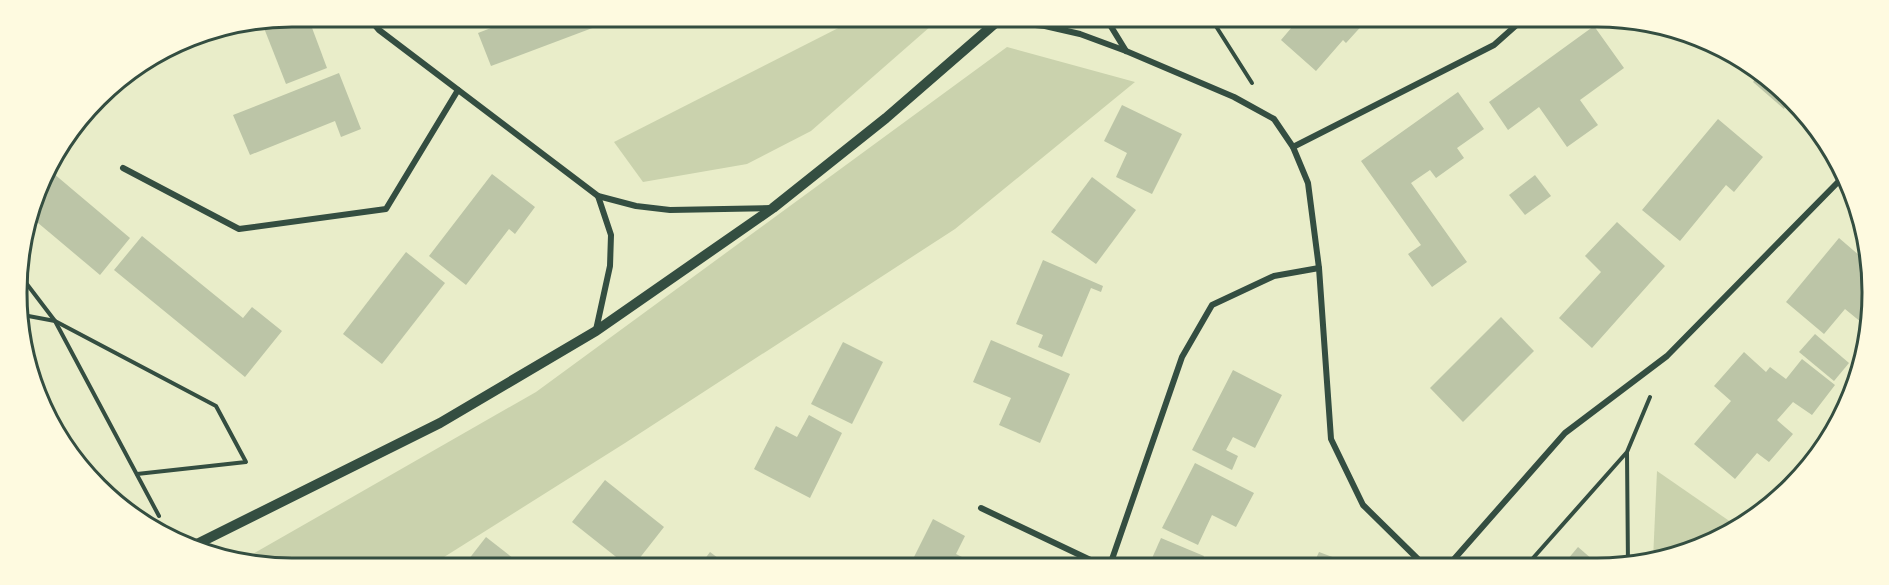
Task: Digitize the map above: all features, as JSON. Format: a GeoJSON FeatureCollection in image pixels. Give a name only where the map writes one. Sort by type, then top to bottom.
{"type":"FeatureCollection","features":[{"type":"Feature","properties":{"kind":"street"},"geometry":{"type":"LineString","coordinates":[[376,27],[598,196],[636,206],[669,210],[773,208]]}},
{"type":"Feature","properties":{"kind":"street"},"geometry":{"type":"LineString","coordinates":[[201,542],[440,423],[596,331],[773,208],[886,118],[991,27]]}},
{"type":"Feature","properties":{"kind":"street"},"geometry":{"type":"LineString","coordinates":[[1049,27],[1080,34],[1126,51],[1234,97],[1274,119],[1293,147],[1308,183],[1319,268],[1331,439],[1363,505],[1417,558]]}},
{"type":"Feature","properties":{"kind":"street"},"geometry":{"type":"LineString","coordinates":[[1111,27],[1126,51]]}},
{"type":"Feature","properties":{"kind":"street"},"geometry":{"type":"LineString","coordinates":[[1293,147],[1494,45],[1514,27]]}},
{"type":"Feature","properties":{"kind":"street"},"geometry":{"type":"LineString","coordinates":[[123,168],[239,229],[386,209],[459,90]]}},
{"type":"Feature","properties":{"kind":"street"},"geometry":{"type":"LineString","coordinates":[[1455,558],[1565,433],[1667,356],[1838,182]]}},
{"type":"Feature","properties":{"kind":"street"},"geometry":{"type":"LineString","coordinates":[[596,331],[610,266],[611,235],[598,196]]}},
{"type":"Feature","properties":{"kind":"street"},"geometry":{"type":"LineString","coordinates":[[1112,558],[1182,357],[1212,305],[1274,276],[1319,268]]}},
{"type":"Feature","properties":{"kind":"street"},"geometry":{"type":"LineString","coordinates":[[981,508],[1086,558]]}},
{"type":"Feature","properties":{"kind":"path"},"geometry":{"type":"LineString","coordinates":[[1217,27],[1274,119]]}},
{"type":"Feature","properties":{"kind":"path"},"geometry":{"type":"LineString","coordinates":[[27,284],[55,321],[159,516]]}},
{"type":"Feature","properties":{"kind":"path"},"geometry":{"type":"LineString","coordinates":[[28,316],[55,321],[216,405],[246,462],[136,474]]}},
{"type":"Feature","properties":{"kind":"path"},"geometry":{"type":"LineString","coordinates":[[1533,558],[1627,452],[1667,356]]}},
{"type":"Feature","properties":{"kind":"path"},"geometry":{"type":"LineString","coordinates":[[1627,452],[1628,556]]}},
{"type":"Feature","properties":{"kind":"green space"},"geometry":{"type":"Polygon","coordinates":[[[840,27],[930,27],[811,131],[747,164],[643,182],[614,142],[840,27]]]}},
{"type":"Feature","properties":{"kind":"green space"},"geometry":{"type":"Polygon","coordinates":[[[1007,47],[1135,82],[955,229],[625,443],[443,558],[292,558],[251,555],[536,392],[1007,47]]]}},
{"type":"Feature","properties":{"kind":"green space"},"geometry":{"type":"Polygon","coordinates":[[[1657,471],[1730,521],[1698,538],[1653,552],[1657,471]]]}},
{"type":"Feature","properties":{"kind":"building"},"geometry":{"type":"Polygon","coordinates":[[[312,27],[327,68],[286,84],[264,29],[312,27]]]}},
{"type":"Feature","properties":{"kind":"building"},"geometry":{"type":"Polygon","coordinates":[[[493,27],[595,27],[491,66],[478,33],[493,27]]]}},
{"type":"Feature","properties":{"kind":"building"},"geometry":{"type":"Polygon","coordinates":[[[1292,27],[1361,27],[1346,43],[1343,40],[1316,71],[1281,40],[1292,27]]]}},
{"type":"Feature","properties":{"kind":"building"},"geometry":{"type":"Polygon","coordinates":[[[1593,27],[1624,68],[1580,100],[1598,125],[1567,147],[1539,107],[1508,130],[1489,102],[1593,27]]]}},
{"type":"Feature","properties":{"kind":"building"},"geometry":{"type":"Polygon","coordinates":[[[339,73],[361,129],[341,137],[335,121],[250,155],[233,115],[339,73]]]}},
{"type":"Feature","properties":{"kind":"building"},"geometry":{"type":"Polygon","coordinates":[[[1755,80],[1772,93],[1785,106],[1784,109],[1753,82],[1755,80]]]}},
{"type":"Feature","properties":{"kind":"building"},"geometry":{"type":"Polygon","coordinates":[[[1458,92],[1484,129],[1457,148],[1464,158],[1436,178],[1430,170],[1411,183],[1467,262],[1432,287],[1408,254],[1421,245],[1361,161],[1458,92]]]}},
{"type":"Feature","properties":{"kind":"building"},"geometry":{"type":"Polygon","coordinates":[[[1122,105],[1182,134],[1152,194],[1116,177],[1127,153],[1104,141],[1122,105]]]}},
{"type":"Feature","properties":{"kind":"building"},"geometry":{"type":"Polygon","coordinates":[[[1718,119],[1763,157],[1734,192],[1726,185],[1680,241],[1642,210],[1718,119]]]}},
{"type":"Feature","properties":{"kind":"building"},"geometry":{"type":"Polygon","coordinates":[[[54,174],[130,238],[100,275],[37,222],[54,174]]]}},
{"type":"Feature","properties":{"kind":"building"},"geometry":{"type":"Polygon","coordinates":[[[492,174],[535,207],[515,234],[509,229],[466,285],[429,256],[492,174]]]}},
{"type":"Feature","properties":{"kind":"building"},"geometry":{"type":"Polygon","coordinates":[[[1535,175],[1551,196],[1525,215],[1509,195],[1535,175]]]}},
{"type":"Feature","properties":{"kind":"building"},"geometry":{"type":"Polygon","coordinates":[[[1092,177],[1136,210],[1096,264],[1051,232],[1092,177]]]}},
{"type":"Feature","properties":{"kind":"building"},"geometry":{"type":"Polygon","coordinates":[[[1617,222],[1665,266],[1592,348],[1559,318],[1601,272],[1585,256],[1617,222]]]}},
{"type":"Feature","properties":{"kind":"building"},"geometry":{"type":"Polygon","coordinates":[[[142,236],[243,318],[252,307],[282,331],[245,377],[114,270],[142,236]]]}},
{"type":"Feature","properties":{"kind":"building"},"geometry":{"type":"Polygon","coordinates":[[[1839,238],[1860,256],[1862,292],[1860,322],[1845,309],[1824,334],[1786,302],[1839,238]]]}},
{"type":"Feature","properties":{"kind":"building"},"geometry":{"type":"Polygon","coordinates":[[[406,252],[445,283],[382,364],[343,334],[406,252]]]}},
{"type":"Feature","properties":{"kind":"building"},"geometry":{"type":"Polygon","coordinates":[[[1043,260],[1103,286],[1101,292],[1091,288],[1062,357],[1038,347],[1043,335],[1016,324],[1043,260]]]}},
{"type":"Feature","properties":{"kind":"building"},"geometry":{"type":"Polygon","coordinates":[[[1501,317],[1534,351],[1463,422],[1430,388],[1501,317]]]}},
{"type":"Feature","properties":{"kind":"building"},"geometry":{"type":"Polygon","coordinates":[[[1815,334],[1849,363],[1834,381],[1799,352],[1815,334]]]}},
{"type":"Feature","properties":{"kind":"building"},"geometry":{"type":"Polygon","coordinates":[[[991,340],[1070,374],[1040,443],[999,425],[1011,398],[973,382],[991,340]]]}},
{"type":"Feature","properties":{"kind":"building"},"geometry":{"type":"Polygon","coordinates":[[[843,342],[883,362],[852,424],[811,404],[843,342]]]}},
{"type":"Feature","properties":{"kind":"building"},"geometry":{"type":"Polygon","coordinates":[[[1744,352],[1766,372],[1770,367],[1786,379],[1802,359],[1835,385],[1812,415],[1793,402],[1777,420],[1793,434],[1769,462],[1757,453],[1735,479],[1694,444],[1731,401],[1714,386],[1744,352]]]}},
{"type":"Feature","properties":{"kind":"building"},"geometry":{"type":"Polygon","coordinates":[[[1233,370],[1282,395],[1255,448],[1233,437],[1226,450],[1238,456],[1232,470],[1192,450],[1233,370]]]}},
{"type":"Feature","properties":{"kind":"building"},"geometry":{"type":"Polygon","coordinates":[[[809,415],[842,433],[810,498],[754,469],[776,426],[797,437],[809,415]]]}},
{"type":"Feature","properties":{"kind":"building"},"geometry":{"type":"Polygon","coordinates":[[[1195,463],[1254,493],[1236,527],[1212,515],[1198,545],[1162,528],[1195,463]]]}},
{"type":"Feature","properties":{"kind":"building"},"geometry":{"type":"Polygon","coordinates":[[[605,480],[664,527],[640,558],[617,558],[572,522],[605,480]]]}},
{"type":"Feature","properties":{"kind":"building"},"geometry":{"type":"Polygon","coordinates":[[[933,519],[965,536],[956,554],[964,558],[914,558],[933,519]]]}},
{"type":"Feature","properties":{"kind":"building"},"geometry":{"type":"Polygon","coordinates":[[[486,537],[513,558],[470,558],[486,537]]]}},
{"type":"Feature","properties":{"kind":"building"},"geometry":{"type":"Polygon","coordinates":[[[1161,538],[1204,556],[1203,558],[1152,558],[1161,538]]]}},
{"type":"Feature","properties":{"kind":"building"},"geometry":{"type":"Polygon","coordinates":[[[1578,547],[1591,558],[1569,558],[1578,547]]]}},
{"type":"Feature","properties":{"kind":"building"},"geometry":{"type":"Polygon","coordinates":[[[710,552],[718,558],[706,558],[710,552]]]}},
{"type":"Feature","properties":{"kind":"building"},"geometry":{"type":"Polygon","coordinates":[[[1319,552],[1335,558],[1316,558],[1319,552]]]}}]}
